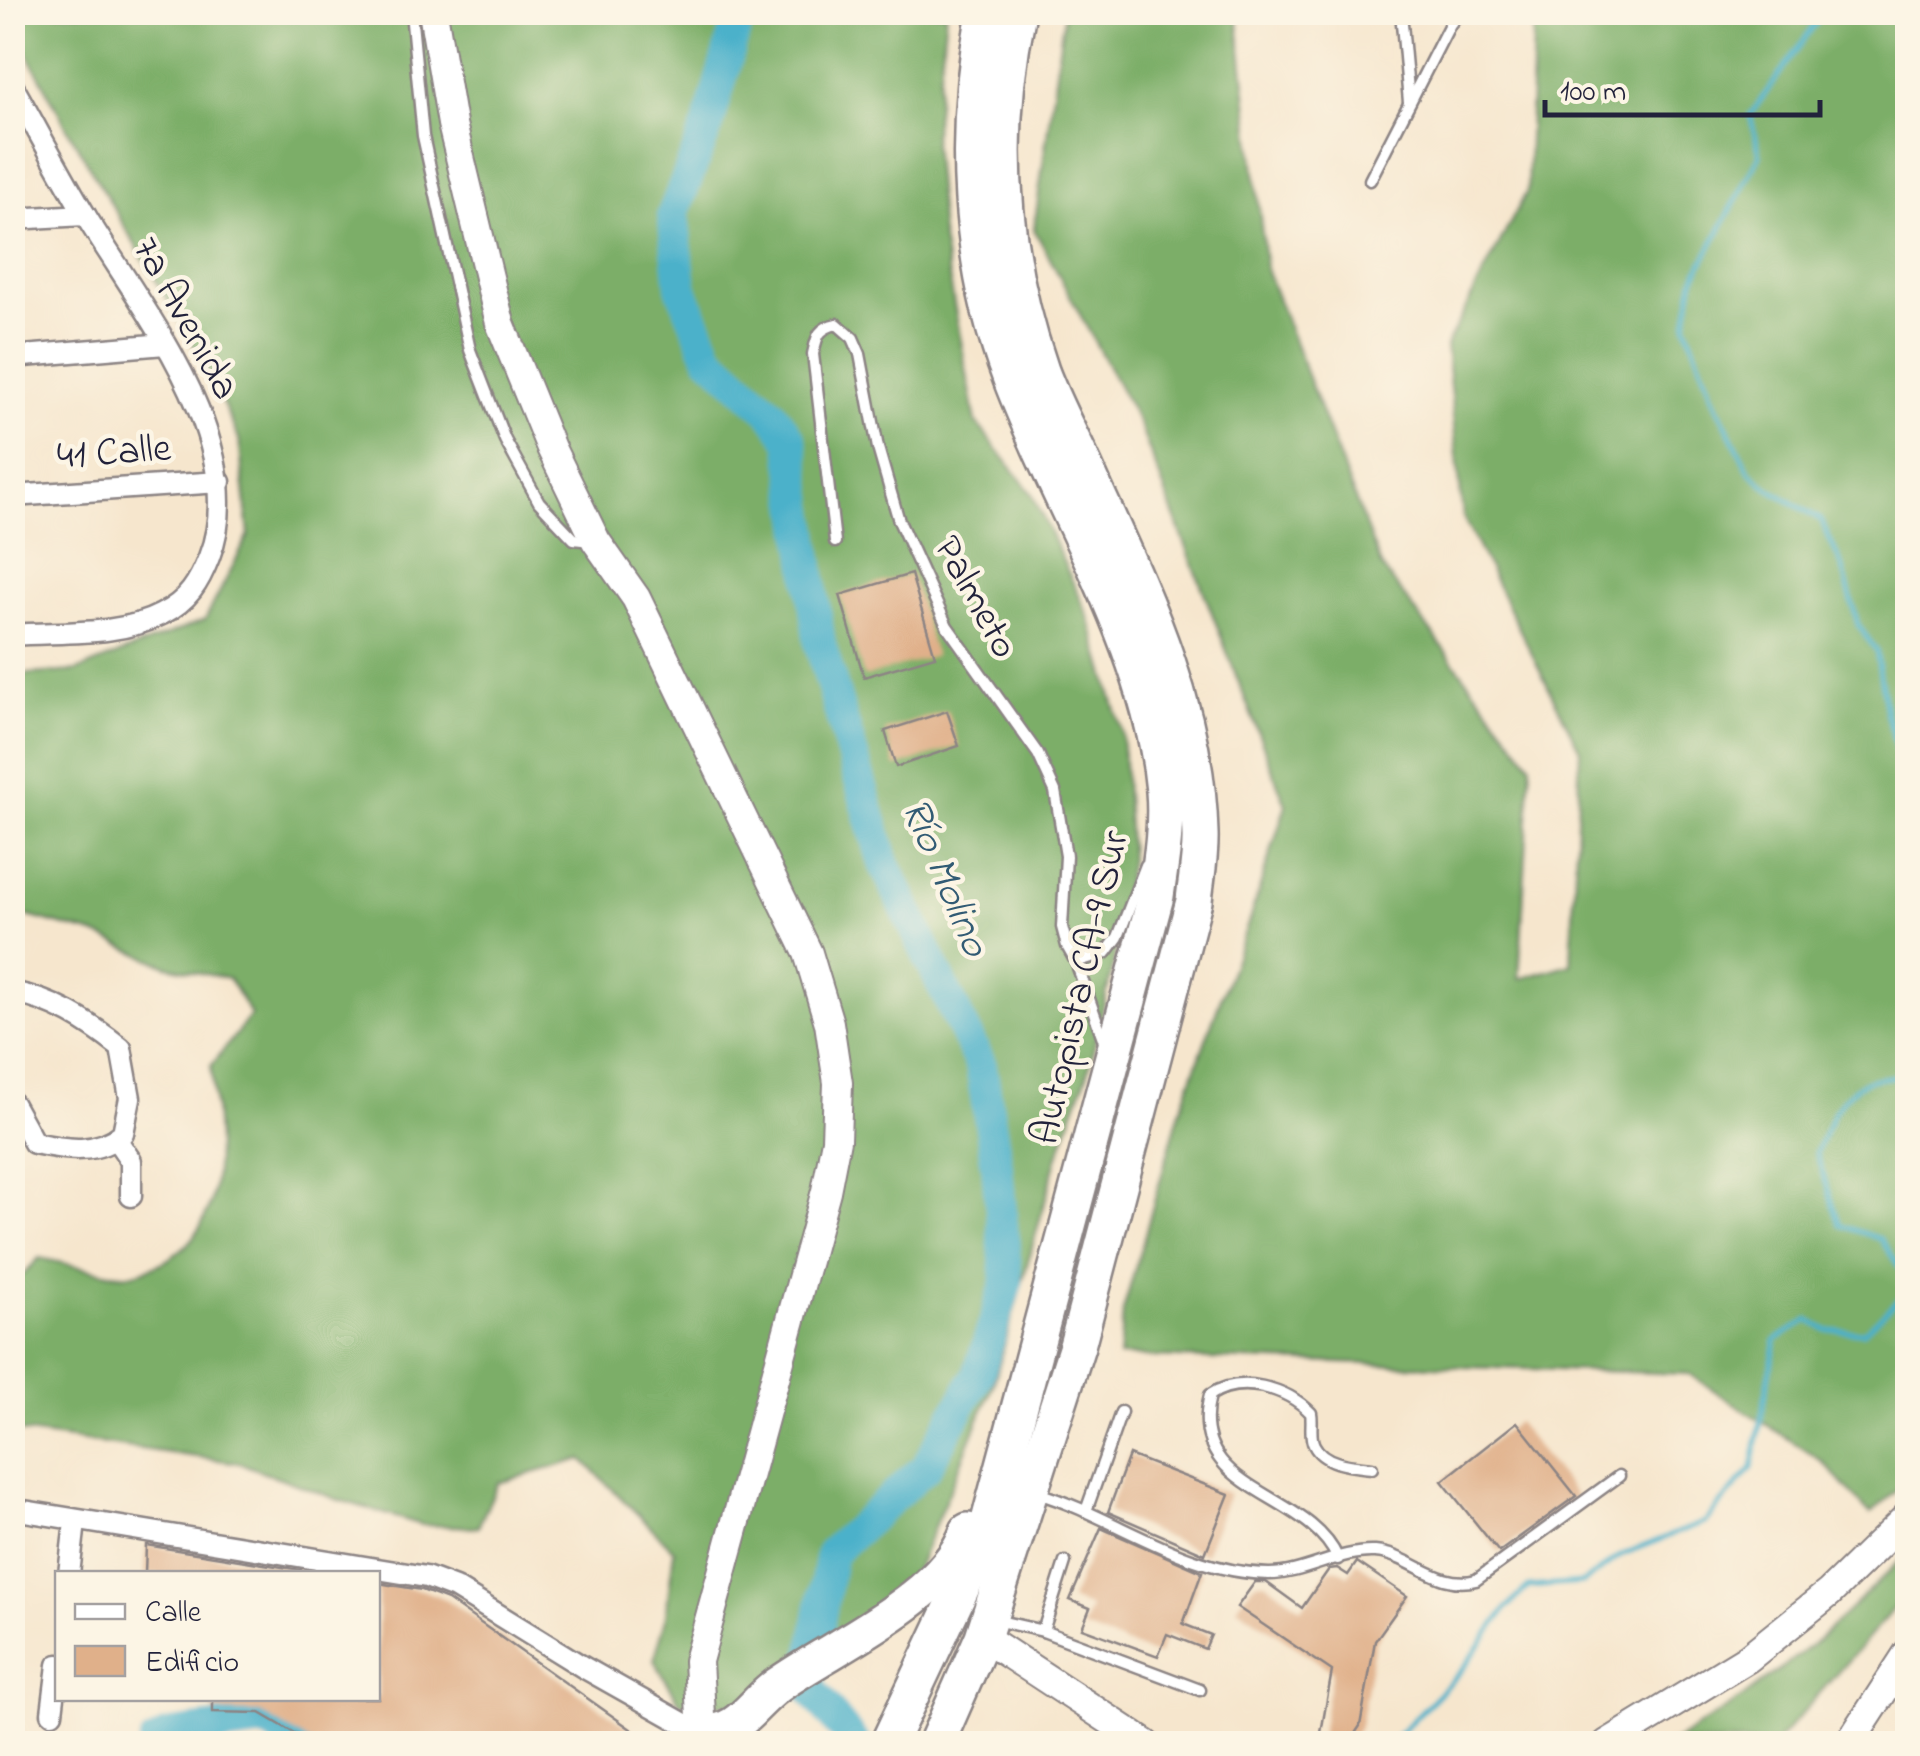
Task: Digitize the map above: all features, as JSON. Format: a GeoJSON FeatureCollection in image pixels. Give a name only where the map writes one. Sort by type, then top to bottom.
{"type":"FeatureCollection","features":[{"type":"Feature","properties":{"kind":"highway","name":"Autopista CA-9 Sur"},"geometry":{"type":"LineString","coordinates":[[888,1744],[984,1540],[1156,896],[1165,834],[1164,789],[1149,708],[1116,618],[1011,380],[985,290],[972,176],[972,111],[984,12]]}},
{"type":"Feature","properties":{"kind":"highway","name":"Autopista CA-9 Sur"},"geometry":{"type":"LineString","coordinates":[[942,1728],[986,1628],[1077,1346],[1194,901],[1200,838],[1198,784],[1162,640],[1042,372],[1016,287],[1006,222],[1002,114],[1018,12]]}},
{"type":"Feature","properties":{"kind":"highway"},"geometry":{"type":"LineString","coordinates":[[707,1740],[730,1730],[764,1698],[872,1627],[927,1585],[960,1552],[1011,1410],[1029,1377]]}},
{"type":"Feature","properties":{"kind":"highway"},"geometry":{"type":"LineString","coordinates":[[743,1744],[764,1698]]}},
{"type":"Feature","properties":{"kind":"main road"},"geometry":{"type":"LineString","coordinates":[[433,12],[452,124],[500,323],[596,542],[636,598],[808,953],[828,1024],[838,1083],[836,1140],[826,1191],[698,1662],[707,1740]]}},
{"type":"Feature","properties":{"kind":"main road"},"geometry":{"type":"LineString","coordinates":[[1607,1744],[1748,1658],[1829,1593],[1908,1516]]}},
{"type":"Feature","properties":{"kind":"main road"},"geometry":{"type":"LineString","coordinates":[[986,1628],[1146,1744]]}},
{"type":"Feature","properties":{"kind":"main road"},"geometry":{"type":"LineString","coordinates":[[1849,1744],[1908,1653]]}},
{"type":"Feature","properties":{"kind":"street","name":"7a Avenida"},"geometry":{"type":"LineString","coordinates":[[12,85],[165,344],[198,412],[220,482],[214,545],[198,586],[165,613],[132,626],[12,635]]}},
{"type":"Feature","properties":{"kind":"street"},"geometry":{"type":"LineString","coordinates":[[12,219],[85,214]]}},
{"type":"Feature","properties":{"kind":"street"},"geometry":{"type":"LineString","coordinates":[[12,357],[165,344]]}},
{"type":"Feature","properties":{"kind":"street","name":"41 Calle"},"geometry":{"type":"LineString","coordinates":[[12,496],[220,482]]}},
{"type":"Feature","properties":{"kind":"street"},"geometry":{"type":"LineString","coordinates":[[12,992],[41,998],[87,1021],[121,1048],[130,1098],[120,1136],[106,1147],[68,1150],[34,1143],[12,1104]]}},
{"type":"Feature","properties":{"kind":"street"},"geometry":{"type":"LineString","coordinates":[[120,1136],[131,1161],[132,1196]]}},
{"type":"Feature","properties":{"kind":"street"},"geometry":{"type":"LineString","coordinates":[[12,1509],[426,1577],[456,1588],[582,1668],[707,1740]]}},
{"type":"Feature","properties":{"kind":"street"},"geometry":{"type":"LineString","coordinates":[[68,1571],[75,1522]]}},
{"type":"Feature","properties":{"kind":"street"},"geometry":{"type":"LineString","coordinates":[[52,1713],[55,1689]]}},
{"type":"Feature","properties":{"kind":"lane"},"geometry":{"type":"LineString","coordinates":[[411,12],[422,136],[470,350],[506,440],[539,502],[574,539],[596,542]]}},
{"type":"Feature","properties":{"kind":"lane"},"geometry":{"type":"LineString","coordinates":[[1401,12],[1409,103]]}},
{"type":"Feature","properties":{"kind":"lane"},"geometry":{"type":"LineString","coordinates":[[1370,180],[1450,24],[1460,12]]}},
{"type":"Feature","properties":{"kind":"lane","name":"Palmeto"},"geometry":{"type":"LineString","coordinates":[[835,542],[813,354],[817,333],[824,326],[836,324],[853,338],[860,354],[878,448],[899,521],[947,626],[1038,754],[1055,791],[1066,856],[1062,926],[1066,946],[1076,962]]}},
{"type":"Feature","properties":{"kind":"lane"},"geometry":{"type":"LineString","coordinates":[[1110,1072],[1103,1033],[1076,962],[1107,952],[1118,937],[1144,869],[1165,834]]}},
{"type":"Feature","properties":{"kind":"lane"},"geometry":{"type":"LineString","coordinates":[[1338,1559],[1331,1542],[1320,1531],[1254,1488],[1216,1456],[1206,1439],[1205,1414],[1210,1395],[1223,1386],[1269,1388],[1311,1412],[1314,1445],[1325,1456],[1346,1466],[1372,1468]]}},
{"type":"Feature","properties":{"kind":"lane"},"geometry":{"type":"LineString","coordinates":[[1086,1511],[1121,1412]]}},
{"type":"Feature","properties":{"kind":"lane"},"geometry":{"type":"LineString","coordinates":[[1032,1491],[1086,1511],[1154,1546],[1189,1559],[1273,1574],[1373,1552],[1393,1556],[1460,1584],[1476,1580],[1620,1476]]}},
{"type":"Feature","properties":{"kind":"lane"},"geometry":{"type":"LineString","coordinates":[[1043,1632],[1065,1562]]}},
{"type":"Feature","properties":{"kind":"lane"},"geometry":{"type":"LineString","coordinates":[[986,1628],[1043,1632],[1200,1690]]}},
{"type":"Feature","properties":{"kind":"green space"},"geometry":{"type":"Polygon","coordinates":[[[13,13],[946,13],[933,142],[941,234],[976,422],[1032,494],[1089,617],[1122,732],[1130,859],[1113,966],[1088,1072],[1058,1156],[993,1385],[918,1566],[877,1614],[769,1707],[680,1703],[654,1660],[665,1622],[674,1550],[582,1459],[498,1483],[478,1527],[422,1525],[336,1499],[240,1463],[13,1431],[12,1286],[39,1258],[129,1274],[163,1262],[188,1244],[204,1220],[217,1162],[211,1066],[251,1015],[229,979],[167,966],[94,934],[13,912],[13,675],[77,671],[205,620],[249,535],[239,439],[204,363],[68,130],[13,26],[13,13]]]}},
{"type":"Feature","properties":{"kind":"green space"},"geometry":{"type":"Polygon","coordinates":[[[1064,13],[1237,13],[1266,269],[1381,566],[1531,764],[1519,979],[1571,964],[1580,750],[1463,517],[1446,346],[1527,191],[1534,13],[1907,13],[1908,1481],[1870,1514],[1822,1461],[1689,1374],[1119,1356],[1123,1311],[1180,1111],[1286,805],[1139,424],[1034,229],[1064,13]]]}},
{"type":"Feature","properties":{"kind":"green space"},"geometry":{"type":"Polygon","coordinates":[[[1904,1557],[1907,1593],[1776,1743],[1672,1743],[1738,1701],[1818,1640],[1904,1557]]]}},
{"type":"Feature","properties":{"kind":"building"},"geometry":{"type":"Polygon","coordinates":[[[911,574],[935,656],[864,677],[840,595],[911,574]]]}},
{"type":"Feature","properties":{"kind":"building"},"geometry":{"type":"Polygon","coordinates":[[[947,711],[959,746],[896,767],[885,731],[947,711]]]}},
{"type":"Feature","properties":{"kind":"building"},"geometry":{"type":"Polygon","coordinates":[[[1517,1422],[1576,1496],[1499,1552],[1442,1481],[1517,1422]]]}},
{"type":"Feature","properties":{"kind":"building"},"geometry":{"type":"Polygon","coordinates":[[[1129,1455],[1229,1494],[1205,1554],[1108,1512],[1129,1455]]]}},
{"type":"Feature","properties":{"kind":"building"},"geometry":{"type":"Polygon","coordinates":[[[1101,1528],[1202,1572],[1183,1624],[1211,1635],[1205,1649],[1167,1634],[1158,1656],[1082,1628],[1090,1608],[1070,1600],[1101,1528]]]}},
{"type":"Feature","properties":{"kind":"building"},"geometry":{"type":"Polygon","coordinates":[[[146,1545],[301,1570],[301,1571],[145,1571],[146,1545]]]}},
{"type":"Feature","properties":{"kind":"building"},"geometry":{"type":"Polygon","coordinates":[[[1357,1562],[1407,1596],[1375,1641],[1360,1726],[1348,1744],[1319,1744],[1332,1671],[1237,1607],[1255,1582],[1266,1582],[1302,1608],[1329,1569],[1337,1568],[1348,1575],[1357,1562]]]}},
{"type":"Feature","properties":{"kind":"building"},"geometry":{"type":"Polygon","coordinates":[[[380,1583],[422,1590],[448,1600],[652,1744],[313,1744],[260,1713],[213,1712],[213,1701],[380,1701],[380,1583]]]}},
{"type":"Feature","properties":{"kind":"waterway","name":"Río Molino"},"geometry":{"type":"LineString","coordinates":[[736,12],[737,23],[708,125],[673,214],[681,287],[709,356],[772,413],[791,440],[820,644],[884,863],[981,1066],[997,1166],[1007,1282],[978,1375],[926,1467],[831,1553],[808,1686],[855,1744]]}},
{"type":"Feature","properties":{"kind":"waterway"},"geometry":{"type":"LineString","coordinates":[[1824,12],[1750,115],[1760,155],[1694,279],[1686,324],[1715,402],[1749,471],[1768,488],[1821,520],[1843,568],[1858,625],[1876,650],[1886,712],[1908,788]]}},
{"type":"Feature","properties":{"kind":"waterway"},"geometry":{"type":"LineString","coordinates":[[1908,1072],[1868,1081],[1849,1093],[1835,1111],[1816,1153],[1840,1225],[1881,1239],[1908,1281]]}},
{"type":"Feature","properties":{"kind":"waterway"},"geometry":{"type":"LineString","coordinates":[[1389,1744],[1462,1670],[1505,1610],[1528,1587],[1583,1583],[1623,1554],[1705,1522],[1752,1468],[1776,1340],[1808,1320],[1827,1330],[1864,1332],[1908,1290]]}},
{"type":"Feature","properties":{"kind":"waterway"},"geometry":{"type":"LineString","coordinates":[[154,1744],[170,1735],[260,1723],[273,1725],[298,1744]]}}]}
